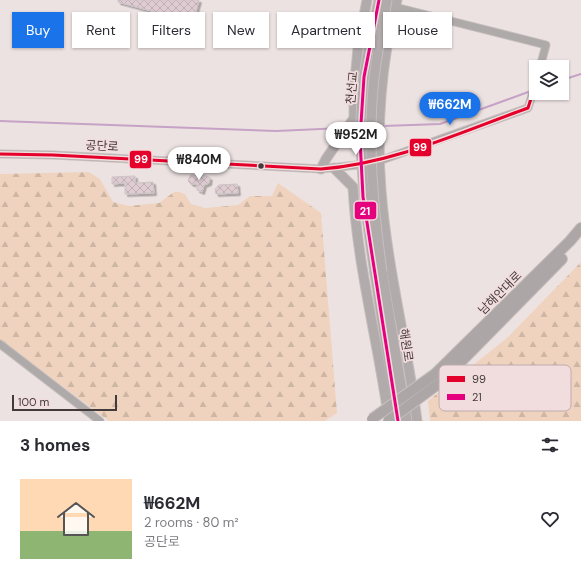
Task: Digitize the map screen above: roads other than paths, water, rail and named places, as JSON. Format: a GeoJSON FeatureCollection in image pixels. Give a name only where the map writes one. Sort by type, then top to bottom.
{"type":"FeatureCollection","features":[{"type":"Feature","properties":{"kind":"highway","name":"남해안대로"},"geometry":{"type":"LineString","coordinates":[[451,365],[570,242],[581,228]]}},
{"type":"Feature","properties":{"kind":"highway","name":"남해안대로"},"geometry":{"type":"LineString","coordinates":[[452,365],[538,285],[581,238]]}},
{"type":"Feature","properties":{"kind":"highway"},"geometry":{"type":"LineString","coordinates":[[389,421],[438,378]]}},
{"type":"Feature","properties":{"kind":"highway"},"geometry":{"type":"LineString","coordinates":[[370,420],[438,378]]}},
{"type":"Feature","properties":{"kind":"main road"},"geometry":{"type":"LineString","coordinates":[[321,169],[326,159],[354,118],[354,91],[358,48],[367,0]]}},
{"type":"Feature","properties":{"kind":"main road","name":"천선교"},"geometry":{"type":"LineString","coordinates":[[378,273],[363,197],[360,140],[364,77],[379,0]]}},
{"type":"Feature","properties":{"kind":"main road","name":"천선교"},"geometry":{"type":"LineString","coordinates":[[378,273],[371,136],[374,78],[387,0]]}},
{"type":"Feature","properties":{"kind":"main road"},"geometry":{"type":"LineString","coordinates":[[396,3],[386,57],[380,116],[379,161],[383,208],[417,421]]}},
{"type":"Feature","properties":{"kind":"main road"},"geometry":{"type":"LineString","coordinates":[[334,168],[353,187],[354,204],[368,299],[389,421]]}},
{"type":"Feature","properties":{"kind":"main road"},"geometry":{"type":"LineString","coordinates":[[354,204],[358,191],[371,188],[377,193],[383,208]]}},
{"type":"Feature","properties":{"kind":"main road","name":"해원로"},"geometry":{"type":"LineString","coordinates":[[378,273],[398,421]]}},
{"type":"Feature","properties":{"kind":"main road","name":"해원로"},"geometry":{"type":"LineString","coordinates":[[378,273],[407,421]]}},
{"type":"Feature","properties":{"kind":"street"},"geometry":{"type":"LineString","coordinates":[[396,3],[546,45],[542,60]]}},
{"type":"Feature","properties":{"kind":"street","name":"공단로"},"geometry":{"type":"LineString","coordinates":[[0,154],[53,155],[321,169],[334,168],[379,161],[529,105],[531,100]]}},
{"type":"Feature","properties":{"kind":"street"},"geometry":{"type":"LineString","coordinates":[[0,344],[100,421]]}},
{"type":"Feature","properties":{"kind":"waterway"},"geometry":{"type":"LineString","coordinates":[[569,78],[581,74]]}},
{"type":"Feature","properties":{"kind":"waterway"},"geometry":{"type":"LineString","coordinates":[[383,126],[440,124],[529,92]]}},
{"type":"Feature","properties":{"kind":"waterway"},"geometry":{"type":"LineString","coordinates":[[0,121],[276,131],[343,128]]}}]}
